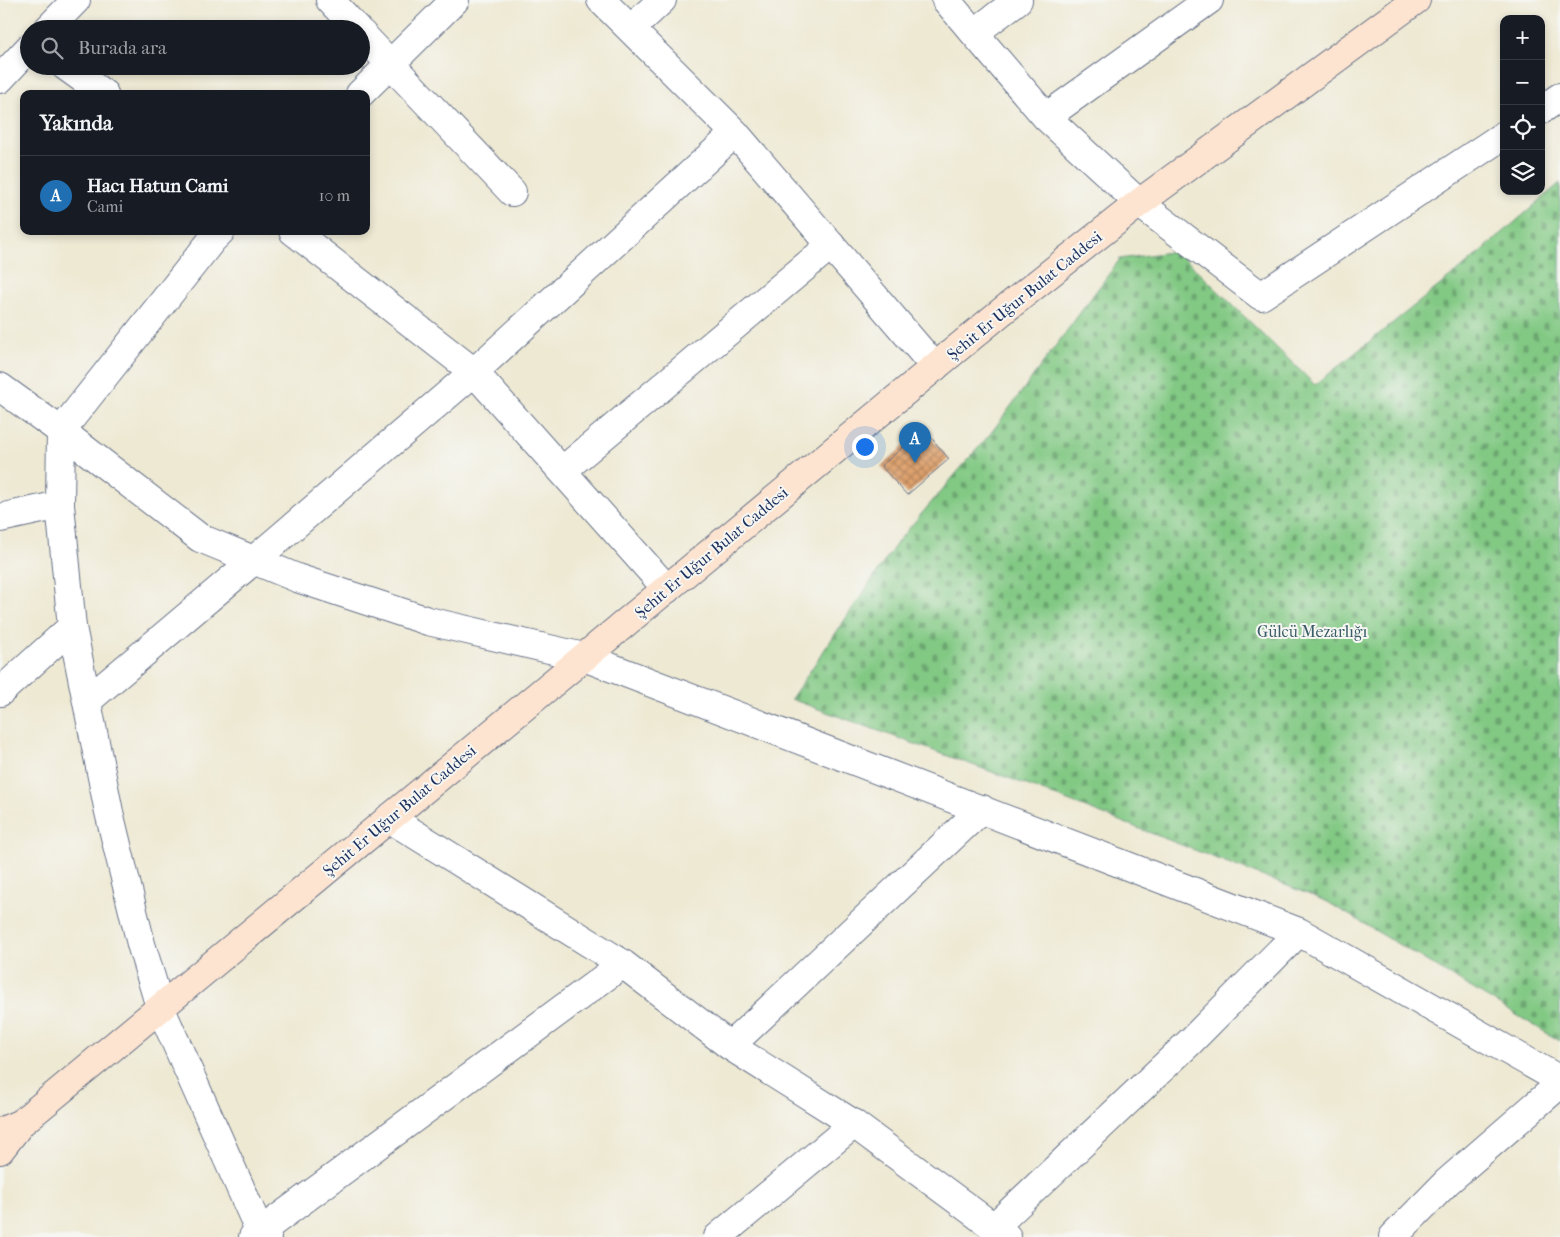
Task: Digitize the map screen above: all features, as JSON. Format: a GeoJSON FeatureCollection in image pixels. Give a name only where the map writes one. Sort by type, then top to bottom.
{"type":"FeatureCollection","features":[{"type":"Feature","properties":{"kind":"main road","name":"Şehit Er Uğur Bulat Caddesi"},"geometry":{"type":"LineString","coordinates":[[6,1131],[160,1007],[935,367],[1139,203],[1407,3]]}},
{"type":"Feature","properties":{"kind":"street"},"geometry":{"type":"LineString","coordinates":[[57,20],[76,0]]}},
{"type":"Feature","properties":{"kind":"street"},"geometry":{"type":"LineString","coordinates":[[330,0],[349,20]]}},
{"type":"Feature","properties":{"kind":"street"},"geometry":{"type":"LineString","coordinates":[[364,90],[455,0]]}},
{"type":"Feature","properties":{"kind":"street"},"geometry":{"type":"LineString","coordinates":[[601,0],[735,133],[935,367]]}},
{"type":"Feature","properties":{"kind":"street"},"geometry":{"type":"LineString","coordinates":[[631,29],[662,0]]}},
{"type":"Feature","properties":{"kind":"street"},"geometry":{"type":"LineString","coordinates":[[946,0],[1046,117],[1139,203],[1260,296],[1500,138]]}},
{"type":"Feature","properties":{"kind":"street"},"geometry":{"type":"LineString","coordinates":[[974,33],[1018,0]]}},
{"type":"Feature","properties":{"kind":"street"},"geometry":{"type":"LineString","coordinates":[[1046,117],[1210,0]]}},
{"type":"Feature","properties":{"kind":"street"},"geometry":{"type":"LineString","coordinates":[[370,43],[512,192]]}},
{"type":"Feature","properties":{"kind":"street"},"geometry":{"type":"LineString","coordinates":[[0,79],[20,58]]}},
{"type":"Feature","properties":{"kind":"street"},"geometry":{"type":"LineString","coordinates":[[78,75],[98,90]]}},
{"type":"Feature","properties":{"kind":"street"},"geometry":{"type":"LineString","coordinates":[[1545,107],[1560,97]]}},
{"type":"Feature","properties":{"kind":"street"},"geometry":{"type":"LineString","coordinates":[[87,701],[474,372],[735,133]]}},
{"type":"Feature","properties":{"kind":"street"},"geometry":{"type":"LineString","coordinates":[[217,235],[60,431],[60,505],[72,627],[109,812],[141,944],[160,1007],[260,1235],[622,964]]}},
{"type":"Feature","properties":{"kind":"street"},"geometry":{"type":"LineString","coordinates":[[298,235],[474,372],[667,589]]}},
{"type":"Feature","properties":{"kind":"street"},"geometry":{"type":"LineString","coordinates":[[562,471],[831,244]]}},
{"type":"Feature","properties":{"kind":"street"},"geometry":{"type":"LineString","coordinates":[[0,387],[200,538],[297,578],[428,621],[584,657],[1299,932],[1560,1080]]}},
{"type":"Feature","properties":{"kind":"street"},"geometry":{"type":"LineString","coordinates":[[0,518],[60,505]]}},
{"type":"Feature","properties":{"kind":"street"},"geometry":{"type":"LineString","coordinates":[[0,692],[72,627]]}},
{"type":"Feature","properties":{"kind":"street"},"geometry":{"type":"LineString","coordinates":[[730,1046],[982,809]]}},
{"type":"Feature","properties":{"kind":"street"},"geometry":{"type":"LineString","coordinates":[[389,818],[622,964],[730,1046],[854,1124],[1000,1232],[1299,932]]}},
{"type":"Feature","properties":{"kind":"street"},"geometry":{"type":"LineString","coordinates":[[1393,1237],[1447,1182],[1560,1084]]}},
{"type":"Feature","properties":{"kind":"street"},"geometry":{"type":"LineString","coordinates":[[718,1237],[854,1124]]}},
{"type":"Feature","properties":{"kind":"green space","name":"Gülcü Mezarlığı"},"geometry":{"type":"Polygon","coordinates":[[[1560,183],[1560,1041],[1326,901],[1014,780],[791,699],[899,540],[991,433],[1120,259],[1177,251],[1315,385],[1469,262],[1560,183]]]}},
{"type":"Feature","properties":{"kind":"building"},"geometry":{"type":"Polygon","coordinates":[[[924,429],[949,459],[907,495],[881,466],[924,429]]]}},
{"type":"Feature","properties":{"kind":"place","name":"Hacı Hatun Cami"},"geometry":{"type":"Point","coordinates":[915,463]}}]}
